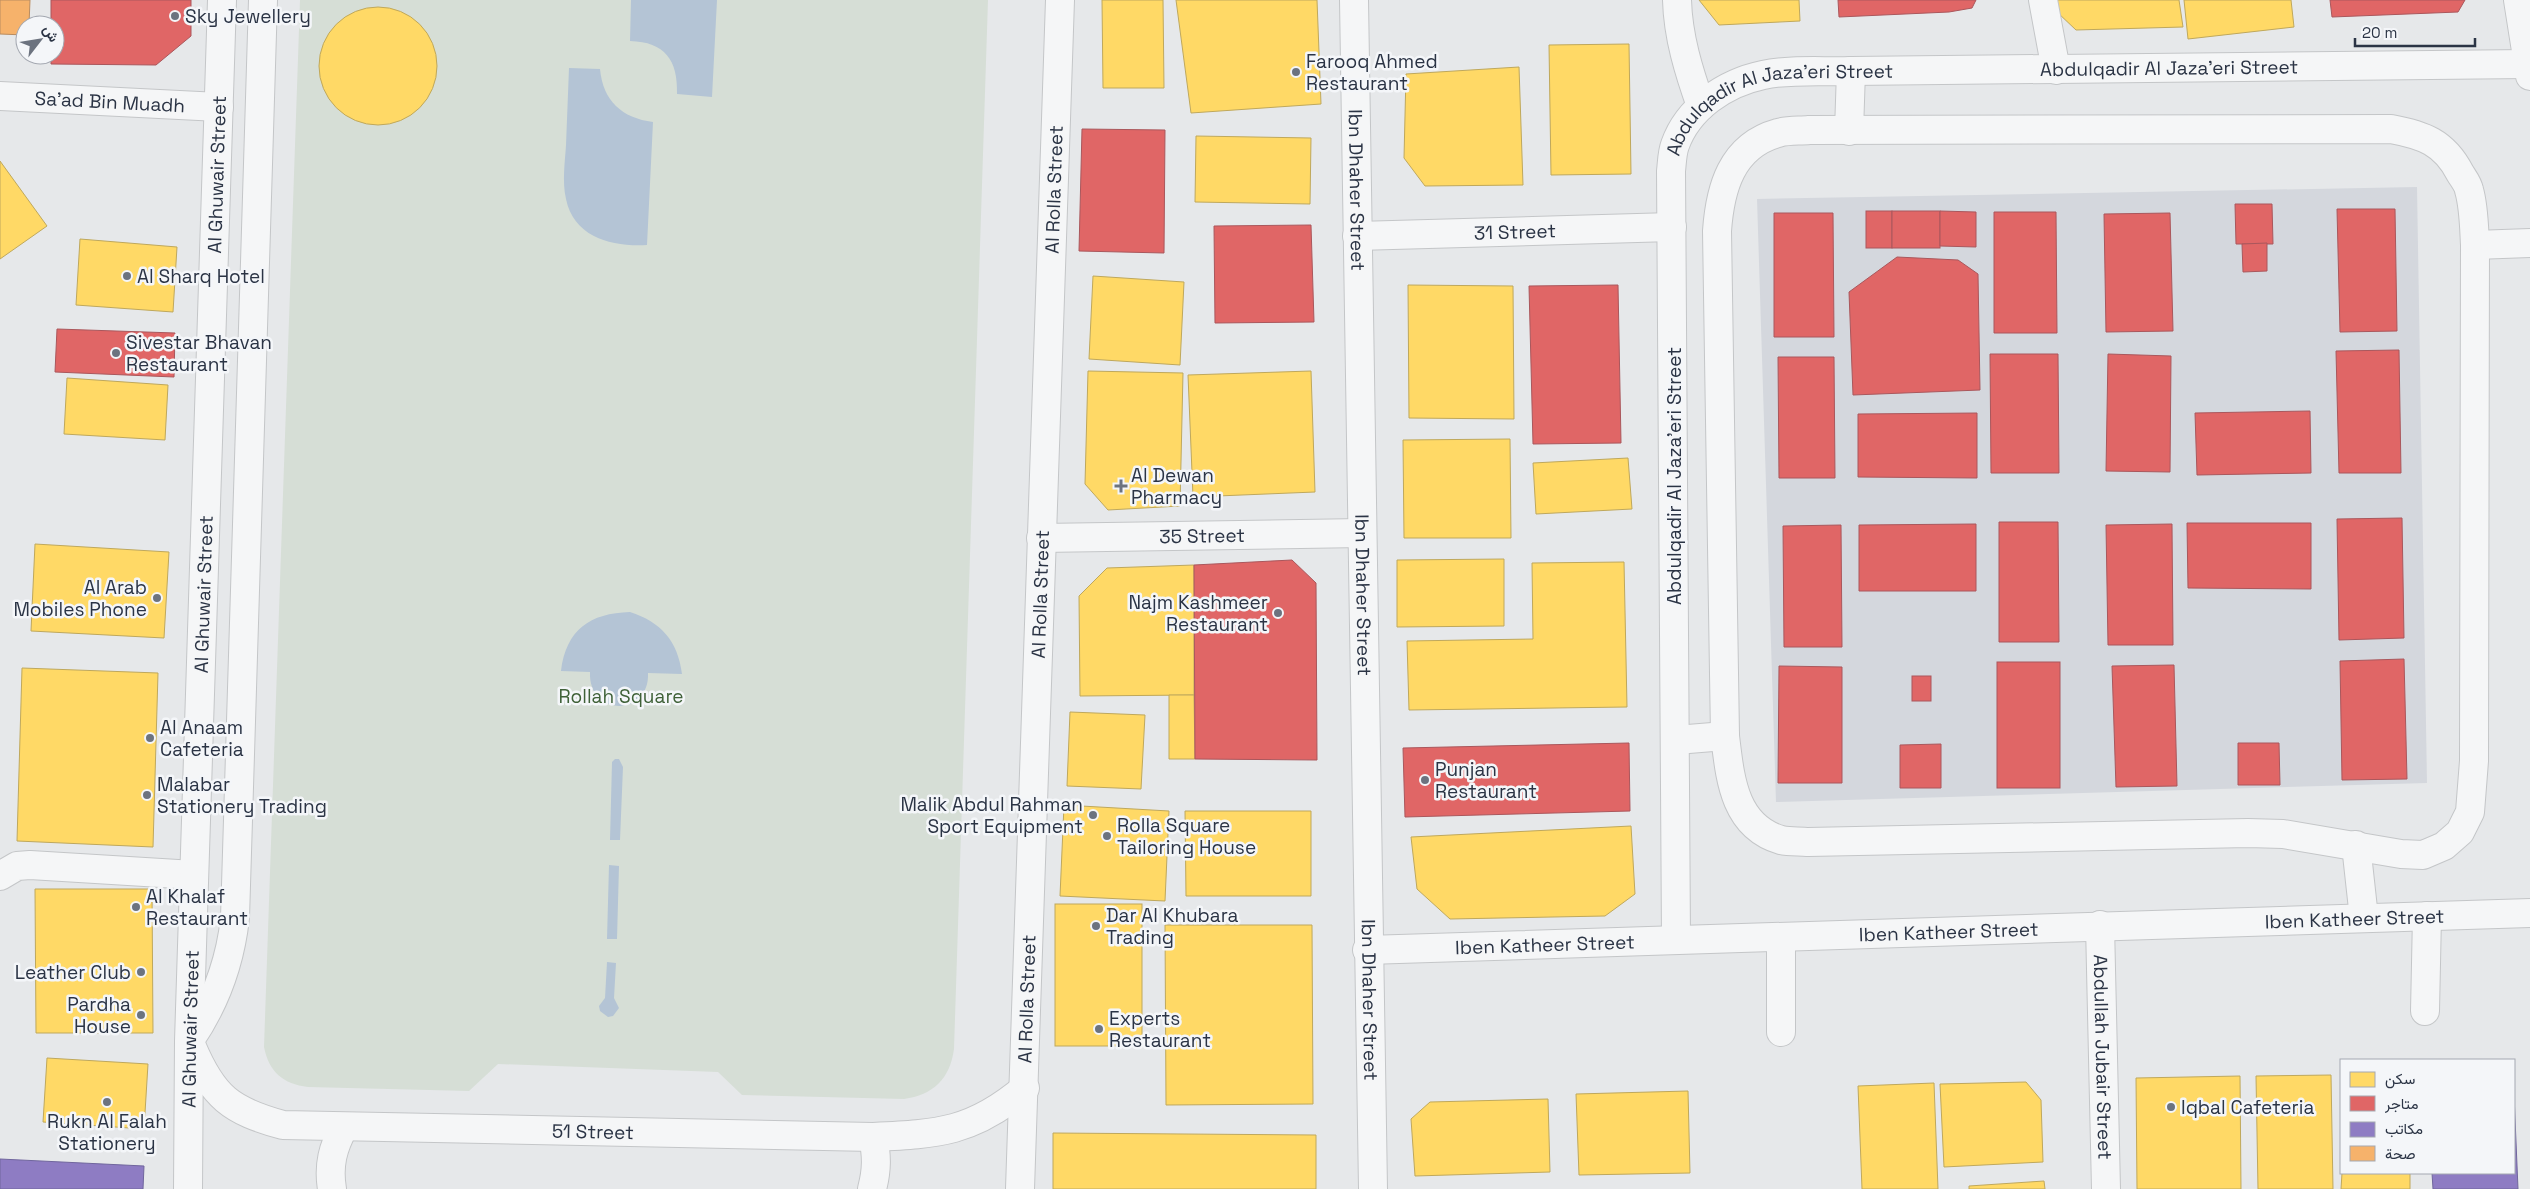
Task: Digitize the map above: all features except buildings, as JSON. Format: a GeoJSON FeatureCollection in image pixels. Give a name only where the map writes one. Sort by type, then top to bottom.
{"type":"FeatureCollection","features":[{"type":"Feature","properties":{"kind":"street","name":"Al Ghuwair Street"},"geometry":{"type":"LineString","coordinates":[[188,1189],[189,1041],[222,0]]}},
{"type":"Feature","properties":{"kind":"street"},"geometry":{"type":"LineString","coordinates":[[189,1041],[216,995],[232,944],[235,918],[263,0]]}},
{"type":"Feature","properties":{"kind":"street","name":"Al Rolla Street"},"geometry":{"type":"LineString","coordinates":[[1020,1189],[1025,1088],[1041,538],[1060,0]]}},
{"type":"Feature","properties":{"kind":"street","name":"Ibn Dhaher Street"},"geometry":{"type":"LineString","coordinates":[[1354,0],[1367,950],[1373,1189]]}},
{"type":"Feature","properties":{"kind":"street"},"geometry":{"type":"LineString","coordinates":[[1677,0],[1678,24],[1701,106]]}},
{"type":"Feature","properties":{"kind":"street"},"geometry":{"type":"LineString","coordinates":[[2043,0],[2056,70]]}},
{"type":"Feature","properties":{"kind":"street"},"geometry":{"type":"LineString","coordinates":[[2518,0],[2529,70]]}},
{"type":"Feature","properties":{"kind":"street"},"geometry":{"type":"LineString","coordinates":[[221,37],[262,38]]}},
{"type":"Feature","properties":{"kind":"street","name":"Abdulqadir Al Jaza'eri Street"},"geometry":{"type":"LineString","coordinates":[[1676,940],[1672,227],[1674,147],[1684,124],[1701,106],[1722,90],[1765,74],[1851,71],[2529,70]]}},
{"type":"Feature","properties":{"kind":"street"},"geometry":{"type":"LineString","coordinates":[[1849,131],[1851,71]]}},
{"type":"Feature","properties":{"kind":"street","name":"Sa'ad Bin Muadh"},"geometry":{"type":"LineString","coordinates":[[0,96],[219,107]]}},
{"type":"Feature","properties":{"kind":"street"},"geometry":{"type":"LineString","coordinates":[[2391,129],[2417,134],[2441,146],[2456,166],[2469,189],[2475,245],[2474,752],[2470,812],[2460,832],[2444,846],[2423,855],[2401,854],[2283,834],[2248,833],[1818,842],[1781,840],[1757,827],[1739,806],[1731,780],[1725,736],[1717,231],[1719,202],[1729,172],[1749,148],[1778,133],[1809,130],[1849,131],[2391,129]]}},
{"type":"Feature","properties":{"kind":"street","name":"31 Street"},"geometry":{"type":"LineString","coordinates":[[1357,236],[1672,227]]}},
{"type":"Feature","properties":{"kind":"street"},"geometry":{"type":"LineString","coordinates":[[2475,245],[2530,243]]}},
{"type":"Feature","properties":{"kind":"street"},"geometry":{"type":"LineString","coordinates":[[213,284],[255,283]]}},
{"type":"Feature","properties":{"kind":"street"},"geometry":{"type":"LineString","coordinates":[[208,437],[250,441]]}},
{"type":"Feature","properties":{"kind":"street","name":"35 Street"},"geometry":{"type":"LineString","coordinates":[[1041,538],[1362,533]]}},
{"type":"Feature","properties":{"kind":"street"},"geometry":{"type":"LineString","coordinates":[[1676,740],[1725,736]]}},
{"type":"Feature","properties":{"kind":"street"},"geometry":{"type":"LineString","coordinates":[[198,761],[240,760]]}},
{"type":"Feature","properties":{"kind":"street"},"geometry":{"type":"LineString","coordinates":[[2356,845],[2364,918]]}},
{"type":"Feature","properties":{"kind":"street"},"geometry":{"type":"LineString","coordinates":[[6,867],[194,875]]}},
{"type":"Feature","properties":{"kind":"street","name":"Iben Katheer Street"},"geometry":{"type":"LineString","coordinates":[[1367,950],[2530,913]]}},
{"type":"Feature","properties":{"kind":"street"},"geometry":{"type":"LineString","coordinates":[[2425,1011],[2428,916]]}},
{"type":"Feature","properties":{"kind":"street","name":"Abdullah Jubair Street"},"geometry":{"type":"LineString","coordinates":[[2100,926],[2106,1189]]}},
{"type":"Feature","properties":{"kind":"street"},"geometry":{"type":"LineString","coordinates":[[1781,937],[1781,1032]]}},
{"type":"Feature","properties":{"kind":"street","name":"51 Street"},"geometry":{"type":"LineString","coordinates":[[189,1041],[203,1073],[223,1098],[251,1116],[282,1125],[873,1137],[926,1135],[969,1124],[989,1115],[1025,1088]]}},
{"type":"Feature","properties":{"kind":"street"},"geometry":{"type":"LineString","coordinates":[[332,1189],[330,1159],[344,1126]]}},
{"type":"Feature","properties":{"kind":"street"},"geometry":{"type":"LineString","coordinates":[[872,1189],[877,1172],[877,1154],[873,1137]]}},
{"type":"Feature","properties":{"kind":"shaded area"},"geometry":{"type":"Polygon","coordinates":[[[2417,187],[2427,783],[1776,802],[1757,199],[2417,187]]]}},
{"type":"Feature","properties":{"kind":"green space","name":"Rollah Square"},"geometry":{"type":"Polygon","coordinates":[[[300,0],[988,0],[954,1049],[949,1069],[932,1089],[923,1094],[904,1099],[742,1095],[718,1072],[498,1064],[469,1091],[308,1087],[284,1080],[269,1063],[264,1047],[300,0]]]}},
{"type":"Feature","properties":{"kind":"water"},"geometry":{"type":"Polygon","coordinates":[[[631,0],[717,0],[712,97],[677,94],[675,72],[667,55],[661,49],[652,45],[630,41],[631,0]]]}},
{"type":"Feature","properties":{"kind":"water"},"geometry":{"type":"Polygon","coordinates":[[[569,68],[600,69],[605,90],[616,106],[632,117],[653,122],[647,245],[621,244],[597,237],[577,223],[570,212],[566,199],[564,178],[569,68]]]}},
{"type":"Feature","properties":{"kind":"water"},"geometry":{"type":"Polygon","coordinates":[[[630,612],[651,621],[666,634],[677,652],[682,674],[648,673],[646,687],[640,698],[630,704],[619,706],[608,704],[598,697],[592,687],[590,672],[561,671],[568,645],[582,626],[603,616],[630,612]]]}},
{"type":"Feature","properties":{"kind":"water"},"geometry":{"type":"Polygon","coordinates":[[[615,759],[619,759],[623,767],[620,840],[610,840],[612,762],[615,759]]]}},
{"type":"Feature","properties":{"kind":"water"},"geometry":{"type":"Polygon","coordinates":[[[609,865],[619,866],[617,939],[607,939],[609,865]]]}},
{"type":"Feature","properties":{"kind":"water"},"geometry":{"type":"Polygon","coordinates":[[[607,962],[616,963],[614,998],[619,1008],[613,1016],[608,1017],[600,1011],[599,1006],[605,998],[607,962]]]}},
{"type":"Feature","properties":{"kind":"place","name":"Sky Jewellery"},"geometry":{"type":"Point","coordinates":[175,16]}},
{"type":"Feature","properties":{"kind":"place","name":"Farooq Ahmed Restaurant"},"geometry":{"type":"Point","coordinates":[1296,72]}},
{"type":"Feature","properties":{"kind":"place","name":"Al Sharq Hotel"},"geometry":{"type":"Point","coordinates":[127,276]}},
{"type":"Feature","properties":{"kind":"place","name":"Sivestar Bhavan Restaurant"},"geometry":{"type":"Point","coordinates":[116,353]}},
{"type":"Feature","properties":{"kind":"place","name":"Al Dewan Pharmacy"},"geometry":{"type":"Point","coordinates":[1121,486]}},
{"type":"Feature","properties":{"kind":"place","name":"Al Arab Mobiles Phone"},"geometry":{"type":"Point","coordinates":[157,598]}},
{"type":"Feature","properties":{"kind":"place","name":"Najm Kashmeer Restaurant"},"geometry":{"type":"Point","coordinates":[1278,613]}},
{"type":"Feature","properties":{"kind":"place","name":"Al Anaam Cafeteria"},"geometry":{"type":"Point","coordinates":[150,738]}},
{"type":"Feature","properties":{"kind":"place","name":"Punjan Restaurant"},"geometry":{"type":"Point","coordinates":[1425,780]}},
{"type":"Feature","properties":{"kind":"place","name":"Malabar Stationery Trading"},"geometry":{"type":"Point","coordinates":[147,795]}},
{"type":"Feature","properties":{"kind":"place","name":"Malik Abdul Rahman Sport Equipment"},"geometry":{"type":"Point","coordinates":[1093,815]}},
{"type":"Feature","properties":{"kind":"place","name":"Rolla Square Tailoring House"},"geometry":{"type":"Point","coordinates":[1107,836]}},
{"type":"Feature","properties":{"kind":"place","name":"Al Khalaf Restaurant"},"geometry":{"type":"Point","coordinates":[136,907]}},
{"type":"Feature","properties":{"kind":"place","name":"Dar Al Khubara Trading"},"geometry":{"type":"Point","coordinates":[1096,926]}},
{"type":"Feature","properties":{"kind":"place","name":"Leather Club"},"geometry":{"type":"Point","coordinates":[141,972]}},
{"type":"Feature","properties":{"kind":"place","name":"Pardha House"},"geometry":{"type":"Point","coordinates":[141,1015]}},
{"type":"Feature","properties":{"kind":"place","name":"Experts Restaurant"},"geometry":{"type":"Point","coordinates":[1099,1029]}},
{"type":"Feature","properties":{"kind":"place","name":"Rukn Al Falah Stationery"},"geometry":{"type":"Point","coordinates":[107,1102]}},
{"type":"Feature","properties":{"kind":"place","name":"Iqbal Cafeteria"},"geometry":{"type":"Point","coordinates":[2171,1107]}}]}
